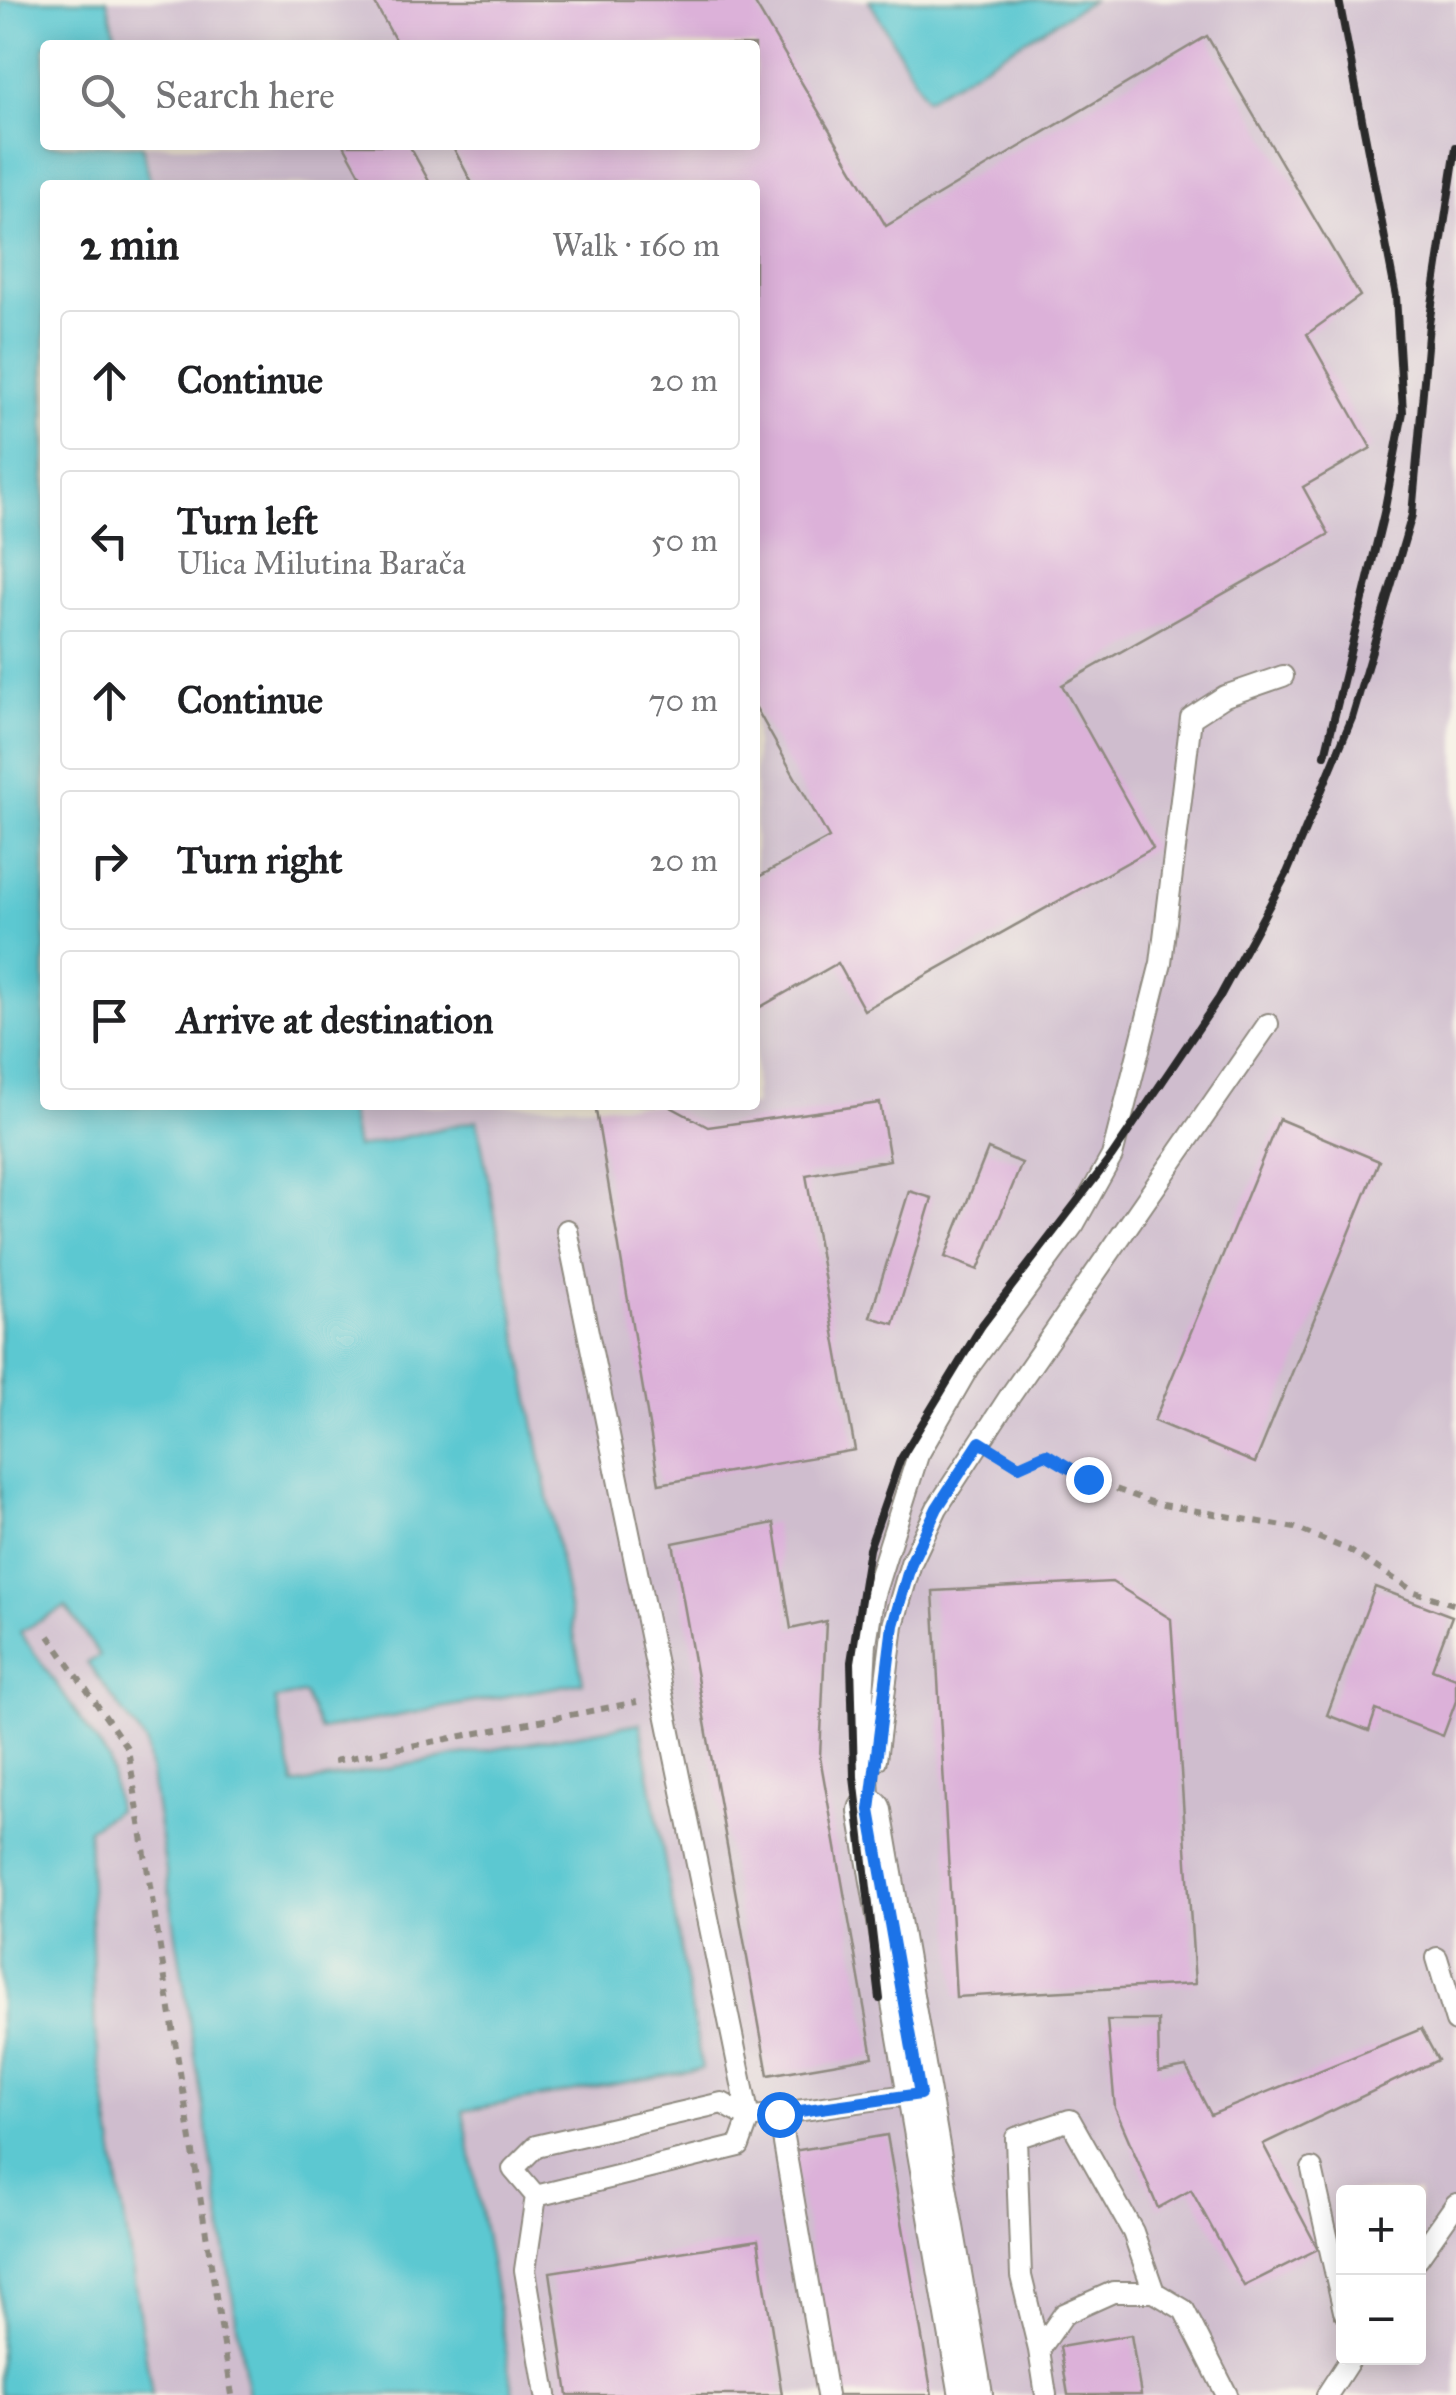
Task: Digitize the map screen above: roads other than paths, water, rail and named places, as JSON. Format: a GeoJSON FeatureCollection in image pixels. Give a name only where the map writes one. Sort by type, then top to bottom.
{"type":"FeatureCollection","features":[{"type":"Feature","properties":{"kind":"street"},"geometry":{"type":"LineString","coordinates":[[870,1810],[971,2395]]}},
{"type":"Feature","properties":{"kind":"lane"},"geometry":{"type":"LineString","coordinates":[[870,1810],[863,1698],[866,1643],[874,1594],[918,1455],[968,1368],[1074,1224],[1112,1156],[1161,963],[1191,718],[1225,696],[1282,676]]}},
{"type":"Feature","properties":{"kind":"lane"},"geometry":{"type":"LineString","coordinates":[[870,1810],[893,1625],[911,1563],[937,1508],[1268,1024]]}},
{"type":"Feature","properties":{"kind":"lane"},"geometry":{"type":"LineString","coordinates":[[536,2196],[739,2146],[749,2118],[567,1230]]}},
{"type":"Feature","properties":{"kind":"lane"},"geometry":{"type":"LineString","coordinates":[[1437,1958],[1456,2021]]}},
{"type":"Feature","properties":{"kind":"lane"},"geometry":{"type":"LineString","coordinates":[[546,2395],[525,2270],[536,2196],[512,2168],[536,2146],[722,2103],[749,2118],[920,2094]]}},
{"type":"Feature","properties":{"kind":"lane"},"geometry":{"type":"LineString","coordinates":[[779,2114],[827,2395]]}},
{"type":"Feature","properties":{"kind":"lane"},"geometry":{"type":"LineString","coordinates":[[1046,2395],[1021,2276],[1016,2138],[1070,2120],[1133,2232],[1154,2292]]}},
{"type":"Feature","properties":{"kind":"lane"},"geometry":{"type":"LineString","coordinates":[[1312,2169],[1336,2276]]}},
{"type":"Feature","properties":{"kind":"lane"},"geometry":{"type":"LineString","coordinates":[[1426,2251],[1449,2229],[1456,2204]]}},
{"type":"Feature","properties":{"kind":"lane"},"geometry":{"type":"LineString","coordinates":[[1039,2350],[1064,2314],[1113,2292],[1154,2292],[1184,2310],[1227,2395]]}},
{"type":"Feature","properties":{"kind":"lane"},"geometry":{"type":"LineString","coordinates":[[1327,2395],[1346,2365]]}},
{"type":"Feature","properties":{"kind":"water"},"geometry":{"type":"Polygon","coordinates":[[[0,0],[107,0],[117,40],[40,40],[40,150],[143,150],[150,180],[40,180],[40,1110],[349,1110],[356,1148],[477,1120],[583,1682],[320,1730],[304,1694],[275,1699],[294,1785],[640,1723],[702,2069],[463,2111],[514,2395],[248,2395],[146,1743],[87,1663],[100,1656],[66,1607],[20,1632],[109,1760],[117,1810],[88,1829],[95,2032],[152,2395],[0,2395],[0,0]]]}},
{"type":"Feature","properties":{"kind":"water"},"geometry":{"type":"Polygon","coordinates":[[[869,0],[1092,0],[926,99],[869,0]]]}},
{"type":"Feature","properties":{"kind":"railway"},"geometry":{"type":"LineString","coordinates":[[1325,755],[1384,513],[1403,412],[1396,296],[1339,0]]}},
{"type":"Feature","properties":{"kind":"railway"},"geometry":{"type":"LineString","coordinates":[[880,1999],[854,1777],[851,1662],[869,1549],[900,1460],[982,1325],[1112,1156],[1219,998],[1287,873],[1352,718],[1412,515],[1429,324],[1456,147]]}}]}
